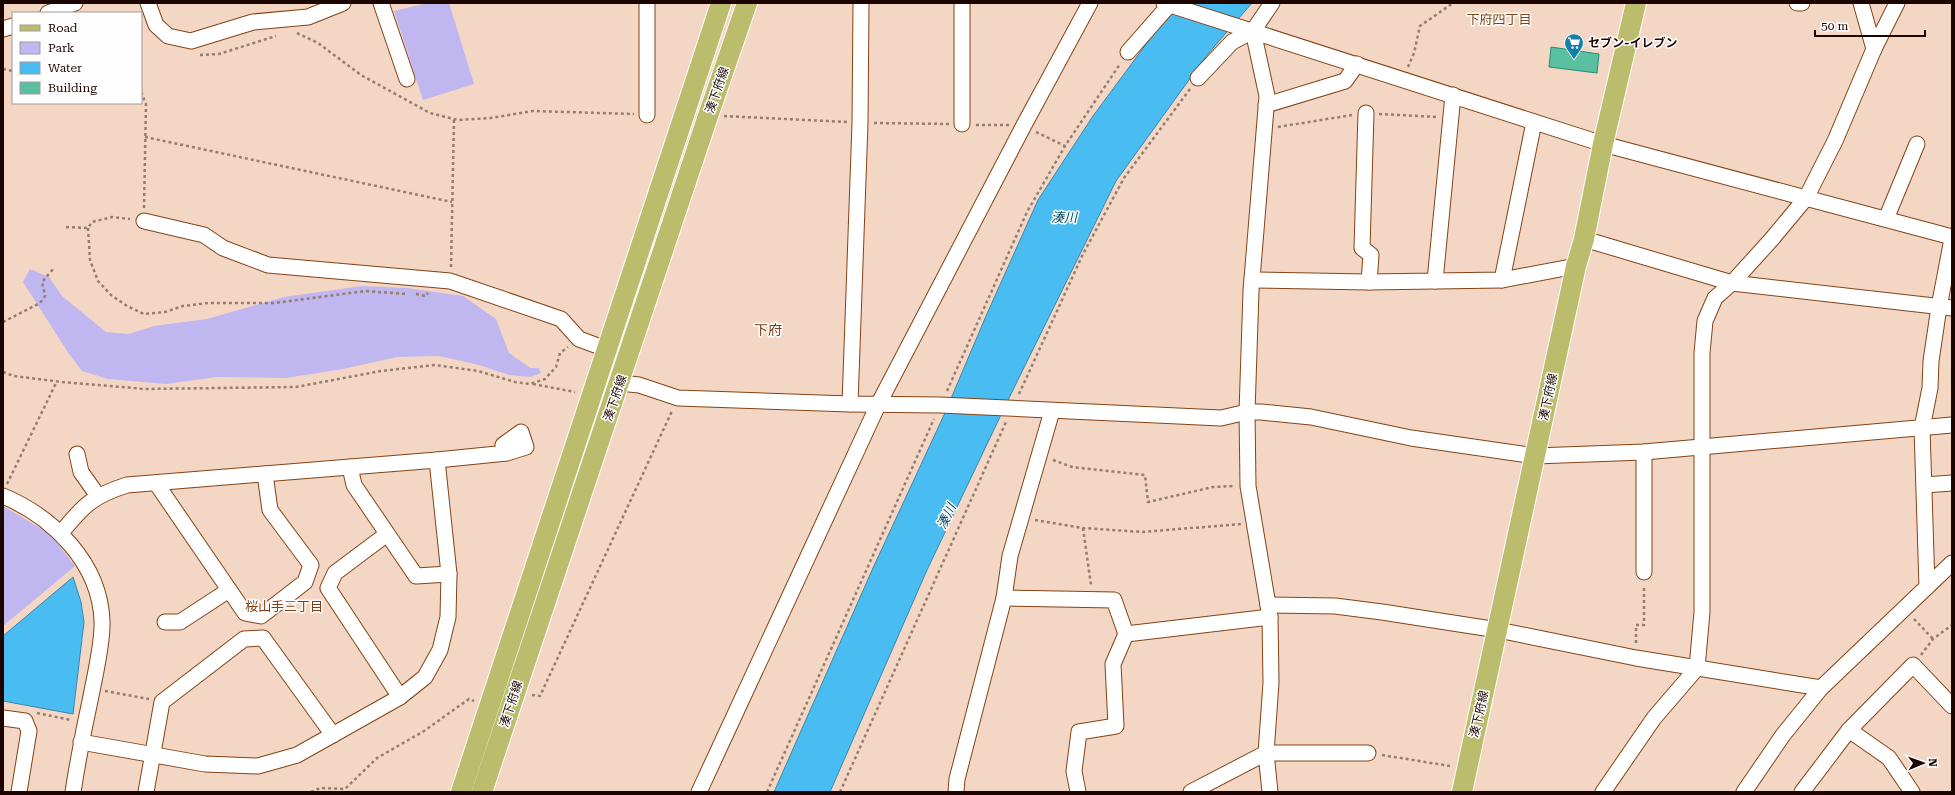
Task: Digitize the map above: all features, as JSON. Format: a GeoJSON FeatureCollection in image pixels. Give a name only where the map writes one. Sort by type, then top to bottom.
{"type":"FeatureCollection","features":[{"type":"Feature","properties":{"kind":"main road","name":"湊下府線"},"geometry":{"type":"LineString","coordinates":[[461,792],[721,3]]}},
{"type":"Feature","properties":{"kind":"main road","name":"湊下府線"},"geometry":{"type":"LineString","coordinates":[[482,792],[747,3]]}},
{"type":"Feature","properties":{"kind":"main road","name":"湊下府線"},"geometry":{"type":"LineString","coordinates":[[1462,792],[1576,266],[1584,239],[1603,144],[1636,3]]}},
{"type":"Feature","properties":{"kind":"street"},"geometry":{"type":"LineString","coordinates":[[51,12],[75,3]]}},
{"type":"Feature","properties":{"kind":"street"},"geometry":{"type":"LineString","coordinates":[[148,3],[156,25],[168,36],[191,41],[252,22],[308,17],[343,3]]}},
{"type":"Feature","properties":{"kind":"street"},"geometry":{"type":"LineString","coordinates":[[381,3],[407,79]]}},
{"type":"Feature","properties":{"kind":"street"},"geometry":{"type":"LineString","coordinates":[[647,3],[647,115]]}},
{"type":"Feature","properties":{"kind":"street"},"geometry":{"type":"LineString","coordinates":[[850,404],[860,122],[861,3]]}},
{"type":"Feature","properties":{"kind":"street"},"geometry":{"type":"LineString","coordinates":[[962,3],[962,124]]}},
{"type":"Feature","properties":{"kind":"street"},"geometry":{"type":"LineString","coordinates":[[699,792],[878,405],[1024,125],[1090,3]]}},
{"type":"Feature","properties":{"kind":"street"},"geometry":{"type":"LineString","coordinates":[[1198,78],[1232,42],[1253,31],[1272,3]]}},
{"type":"Feature","properties":{"kind":"street"},"geometry":{"type":"LineString","coordinates":[[1797,3],[1802,3]]}},
{"type":"Feature","properties":{"kind":"street"},"geometry":{"type":"LineString","coordinates":[[1860,3],[1874,49]]}},
{"type":"Feature","properties":{"kind":"street"},"geometry":{"type":"LineString","coordinates":[[1603,792],[1654,718],[1697,668],[1702,612],[1704,446],[1702,353],[1705,321],[1715,298],[1732,283],[1806,198],[1835,141],[1874,49],[1897,3]]}},
{"type":"Feature","properties":{"kind":"street"},"geometry":{"type":"LineString","coordinates":[[1128,52],[1168,4],[1603,144],[1952,238],[1945,308],[1931,361],[1930,388],[1922,428],[1927,587]]}},
{"type":"Feature","properties":{"kind":"street"},"geometry":{"type":"LineString","coordinates":[[1253,31],[1267,96],[1252,280],[1247,412],[1248,486],[1269,611],[1271,682],[1266,753],[1270,792]]}},
{"type":"Feature","properties":{"kind":"street"},"geometry":{"type":"LineString","coordinates":[[1266,105],[1345,81],[1357,64]]}},
{"type":"Feature","properties":{"kind":"street"},"geometry":{"type":"LineString","coordinates":[[1435,281],[1453,95]]}},
{"type":"Feature","properties":{"kind":"street"},"geometry":{"type":"LineString","coordinates":[[1366,113],[1362,248],[1371,255],[1369,282]]}},
{"type":"Feature","properties":{"kind":"street"},"geometry":{"type":"LineString","coordinates":[[1502,280],[1534,122]]}},
{"type":"Feature","properties":{"kind":"street"},"geometry":{"type":"LineString","coordinates":[[1886,219],[1917,144]]}},
{"type":"Feature","properties":{"kind":"street"},"geometry":{"type":"LineString","coordinates":[[144,221],[204,235],[223,248],[268,265],[444,281],[560,319],[578,339],[606,349],[620,383],[639,386],[678,398],[878,405],[940,405],[1221,418],[1247,412],[1261,412],[1311,418],[1411,438],[1535,456],[1644,452],[1952,425]]}},
{"type":"Feature","properties":{"kind":"street"},"geometry":{"type":"LineString","coordinates":[[1584,239],[1732,283],[1945,308]]}},
{"type":"Feature","properties":{"kind":"street"},"geometry":{"type":"LineString","coordinates":[[1252,280],[1369,282],[1502,280],[1576,266]]}},
{"type":"Feature","properties":{"kind":"street"},"geometry":{"type":"LineString","coordinates":[[956,792],[957,779],[1004,598],[1010,556],[1052,411]]}},
{"type":"Feature","properties":{"kind":"street"},"geometry":{"type":"LineString","coordinates":[[1644,452],[1644,572]]}},
{"type":"Feature","properties":{"kind":"street"},"geometry":{"type":"LineString","coordinates":[[61,533],[82,508],[98,496],[104,492],[127,485],[507,453]]}},
{"type":"Feature","properties":{"kind":"street"},"geometry":{"type":"LineString","coordinates":[[77,454],[81,472],[98,496]]}},
{"type":"Feature","properties":{"kind":"street"},"geometry":{"type":"LineString","coordinates":[[81,742],[205,764],[258,766],[297,755],[400,697],[425,677],[440,650],[448,617],[448,574],[437,460]]}},
{"type":"Feature","properties":{"kind":"street"},"geometry":{"type":"LineString","coordinates":[[350,467],[354,485],[416,576],[448,574]]}},
{"type":"Feature","properties":{"kind":"street"},"geometry":{"type":"LineString","coordinates":[[156,483],[245,613],[261,616],[304,582],[310,565],[270,510],[265,474]]}},
{"type":"Feature","properties":{"kind":"street"},"geometry":{"type":"LineString","coordinates":[[1924,485],[1952,482]]}},
{"type":"Feature","properties":{"kind":"street"},"geometry":{"type":"LineString","coordinates":[[5,490],[18,503],[43,518],[61,533],[84,561],[96,589],[102,620],[92,689],[81,742],[73,792]]}},
{"type":"Feature","properties":{"kind":"street"},"geometry":{"type":"LineString","coordinates":[[387,534],[335,573],[328,588],[400,697]]}},
{"type":"Feature","properties":{"kind":"street"},"geometry":{"type":"LineString","coordinates":[[1744,792],[1783,735],[1822,688],[1952,563]]}},
{"type":"Feature","properties":{"kind":"street"},"geometry":{"type":"LineString","coordinates":[[165,622],[180,622],[229,590]]}},
{"type":"Feature","properties":{"kind":"street"},"geometry":{"type":"LineString","coordinates":[[1004,598],[1114,600],[1126,634],[1113,664],[1116,726],[1079,732],[1074,771],[1078,792]]}},
{"type":"Feature","properties":{"kind":"street"},"geometry":{"type":"LineString","coordinates":[[1126,634],[1269,611],[1335,606],[1498,630],[1636,658],[1822,688]]}},
{"type":"Feature","properties":{"kind":"street"},"geometry":{"type":"LineString","coordinates":[[146,792],[162,702],[244,639],[263,638],[333,735]]}},
{"type":"Feature","properties":{"kind":"street"},"geometry":{"type":"LineString","coordinates":[[1802,792],[1849,730],[1913,665],[1952,706]]}},
{"type":"Feature","properties":{"kind":"street"},"geometry":{"type":"LineString","coordinates":[[3,718],[25,721],[29,731],[19,792]]}},
{"type":"Feature","properties":{"kind":"street"},"geometry":{"type":"LineString","coordinates":[[1849,730],[1889,758],[1912,792]]}},
{"type":"Feature","properties":{"kind":"street"},"geometry":{"type":"LineString","coordinates":[[1191,792],[1266,753],[1368,753]]}},
{"type":"Feature","properties":{"kind":"path"},"geometry":{"type":"LineString","coordinates":[[1404,79],[1414,53],[1420,26],[1453,3]]}},
{"type":"Feature","properties":{"kind":"path"},"geometry":{"type":"LineString","coordinates":[[767,792],[1028,212],[1065,146],[1128,52]]}},
{"type":"Feature","properties":{"kind":"path"},"geometry":{"type":"LineString","coordinates":[[840,792],[1083,254],[1124,178],[1198,78]]}},
{"type":"Feature","properties":{"kind":"path"},"geometry":{"type":"LineString","coordinates":[[142,94],[146,104],[144,221],[112,217],[101,218],[92,222],[88,228],[90,260],[98,281],[111,295],[127,306],[144,314],[166,312],[183,306],[208,303],[274,303],[365,291],[426,296],[444,281],[452,202],[454,119]]}},
{"type":"Feature","properties":{"kind":"path"},"geometry":{"type":"LineString","coordinates":[[708,116],[860,122],[1024,125],[1065,146]]}},
{"type":"Feature","properties":{"kind":"path"},"geometry":{"type":"LineString","coordinates":[[145,137],[452,202]]}},
{"type":"Feature","properties":{"kind":"path"},"geometry":{"type":"LineString","coordinates":[[66,227],[88,228]]}},
{"type":"Feature","properties":{"kind":"path"},"geometry":{"type":"LineString","coordinates":[[3,322],[40,303],[46,296],[42,282],[54,268]]}},
{"type":"Feature","properties":{"kind":"path"},"geometry":{"type":"LineString","coordinates":[[530,384],[546,379],[556,367],[560,352],[578,339]]}},
{"type":"Feature","properties":{"kind":"path"},"geometry":{"type":"LineString","coordinates":[[3,372],[14,376],[57,382],[144,389],[296,387],[381,371],[435,365],[478,371],[515,382],[561,388],[580,393]]}},
{"type":"Feature","properties":{"kind":"path"},"geometry":{"type":"LineString","coordinates":[[5,490],[57,382]]}},
{"type":"Feature","properties":{"kind":"path"},"geometry":{"type":"LineString","coordinates":[[514,693],[540,696],[678,398]]}},
{"type":"Feature","properties":{"kind":"path"},"geometry":{"type":"LineString","coordinates":[[1038,456],[1072,467],[1145,475],[1148,502],[1213,488],[1248,486]]}},
{"type":"Feature","properties":{"kind":"path"},"geometry":{"type":"LineString","coordinates":[[1021,517],[1083,528],[1142,532],[1253,523]]}},
{"type":"Feature","properties":{"kind":"path"},"geometry":{"type":"LineString","coordinates":[[1083,528],[1094,599]]}},
{"type":"Feature","properties":{"kind":"path"},"geometry":{"type":"LineString","coordinates":[[1636,658],[1636,625],[1644,625],[1644,572]]}},
{"type":"Feature","properties":{"kind":"path"},"geometry":{"type":"LineString","coordinates":[[1905,609],[1933,639]]}},
{"type":"Feature","properties":{"kind":"path"},"geometry":{"type":"LineString","coordinates":[[1913,665],[1933,639],[1952,625]]}},
{"type":"Feature","properties":{"kind":"path"},"geometry":{"type":"LineString","coordinates":[[92,689],[162,702]]}},
{"type":"Feature","properties":{"kind":"path"},"geometry":{"type":"LineString","coordinates":[[311,792],[320,788],[345,789],[377,758],[424,731],[469,699],[490,707]]}},
{"type":"Feature","properties":{"kind":"path"},"geometry":{"type":"LineString","coordinates":[[33,712],[85,722]]}},
{"type":"Feature","properties":{"kind":"path"},"geometry":{"type":"LineString","coordinates":[[1368,753],[1466,768]]}},
{"type":"Feature","properties":{"kind":"green space"},"geometry":{"type":"Polygon","coordinates":[[[428,3],[449,3],[474,84],[423,100],[394,11],[428,3]]]}},
{"type":"Feature","properties":{"kind":"green space"},"geometry":{"type":"Polygon","coordinates":[[[30,269],[49,277],[62,296],[106,332],[129,334],[154,326],[207,319],[284,297],[362,286],[407,288],[463,296],[496,319],[509,353],[530,368],[539,368],[541,373],[531,377],[509,375],[479,365],[439,356],[397,357],[343,369],[286,378],[217,377],[166,384],[108,379],[82,371],[69,354],[23,282],[30,269]]]}},
{"type":"Feature","properties":{"kind":"green space"},"geometry":{"type":"Polygon","coordinates":[[[3,506],[50,534],[75,566],[3,626],[3,506]]]}},
{"type":"Feature","properties":{"kind":"water","name":"湊川"},"geometry":{"type":"Polygon","coordinates":[[[1179,3],[1252,3],[1207,55],[1116,181],[1009,398],[927,570],[830,792],[774,792],[873,568],[944,415],[1038,200],[1093,116],[1161,24],[1179,3]]]}},
{"type":"Feature","properties":{"kind":"water"},"geometry":{"type":"Polygon","coordinates":[[[73,577],[81,602],[84,622],[73,714],[3,701],[3,636],[73,577]]]}},
{"type":"Feature","properties":{"kind":"building","name":"セブン-イレブン"},"geometry":{"type":"Polygon","coordinates":[[[1551,47],[1599,54],[1597,73],[1549,67],[1551,47]]]}},
{"type":"Feature","properties":{"kind":"place","name":"セブン-イレブン"},"geometry":{"type":"Point","coordinates":[1574,60]}},
{"type":"Feature","properties":{"kind":"district","name":"下府四丁目"},"geometry":{"type":"Point","coordinates":[1499,19]}},
{"type":"Feature","properties":{"kind":"district","name":"下府"},"geometry":{"type":"Point","coordinates":[768,330]}},
{"type":"Feature","properties":{"kind":"district","name":"桜山手三丁目"},"geometry":{"type":"Point","coordinates":[284,606]}}]}
